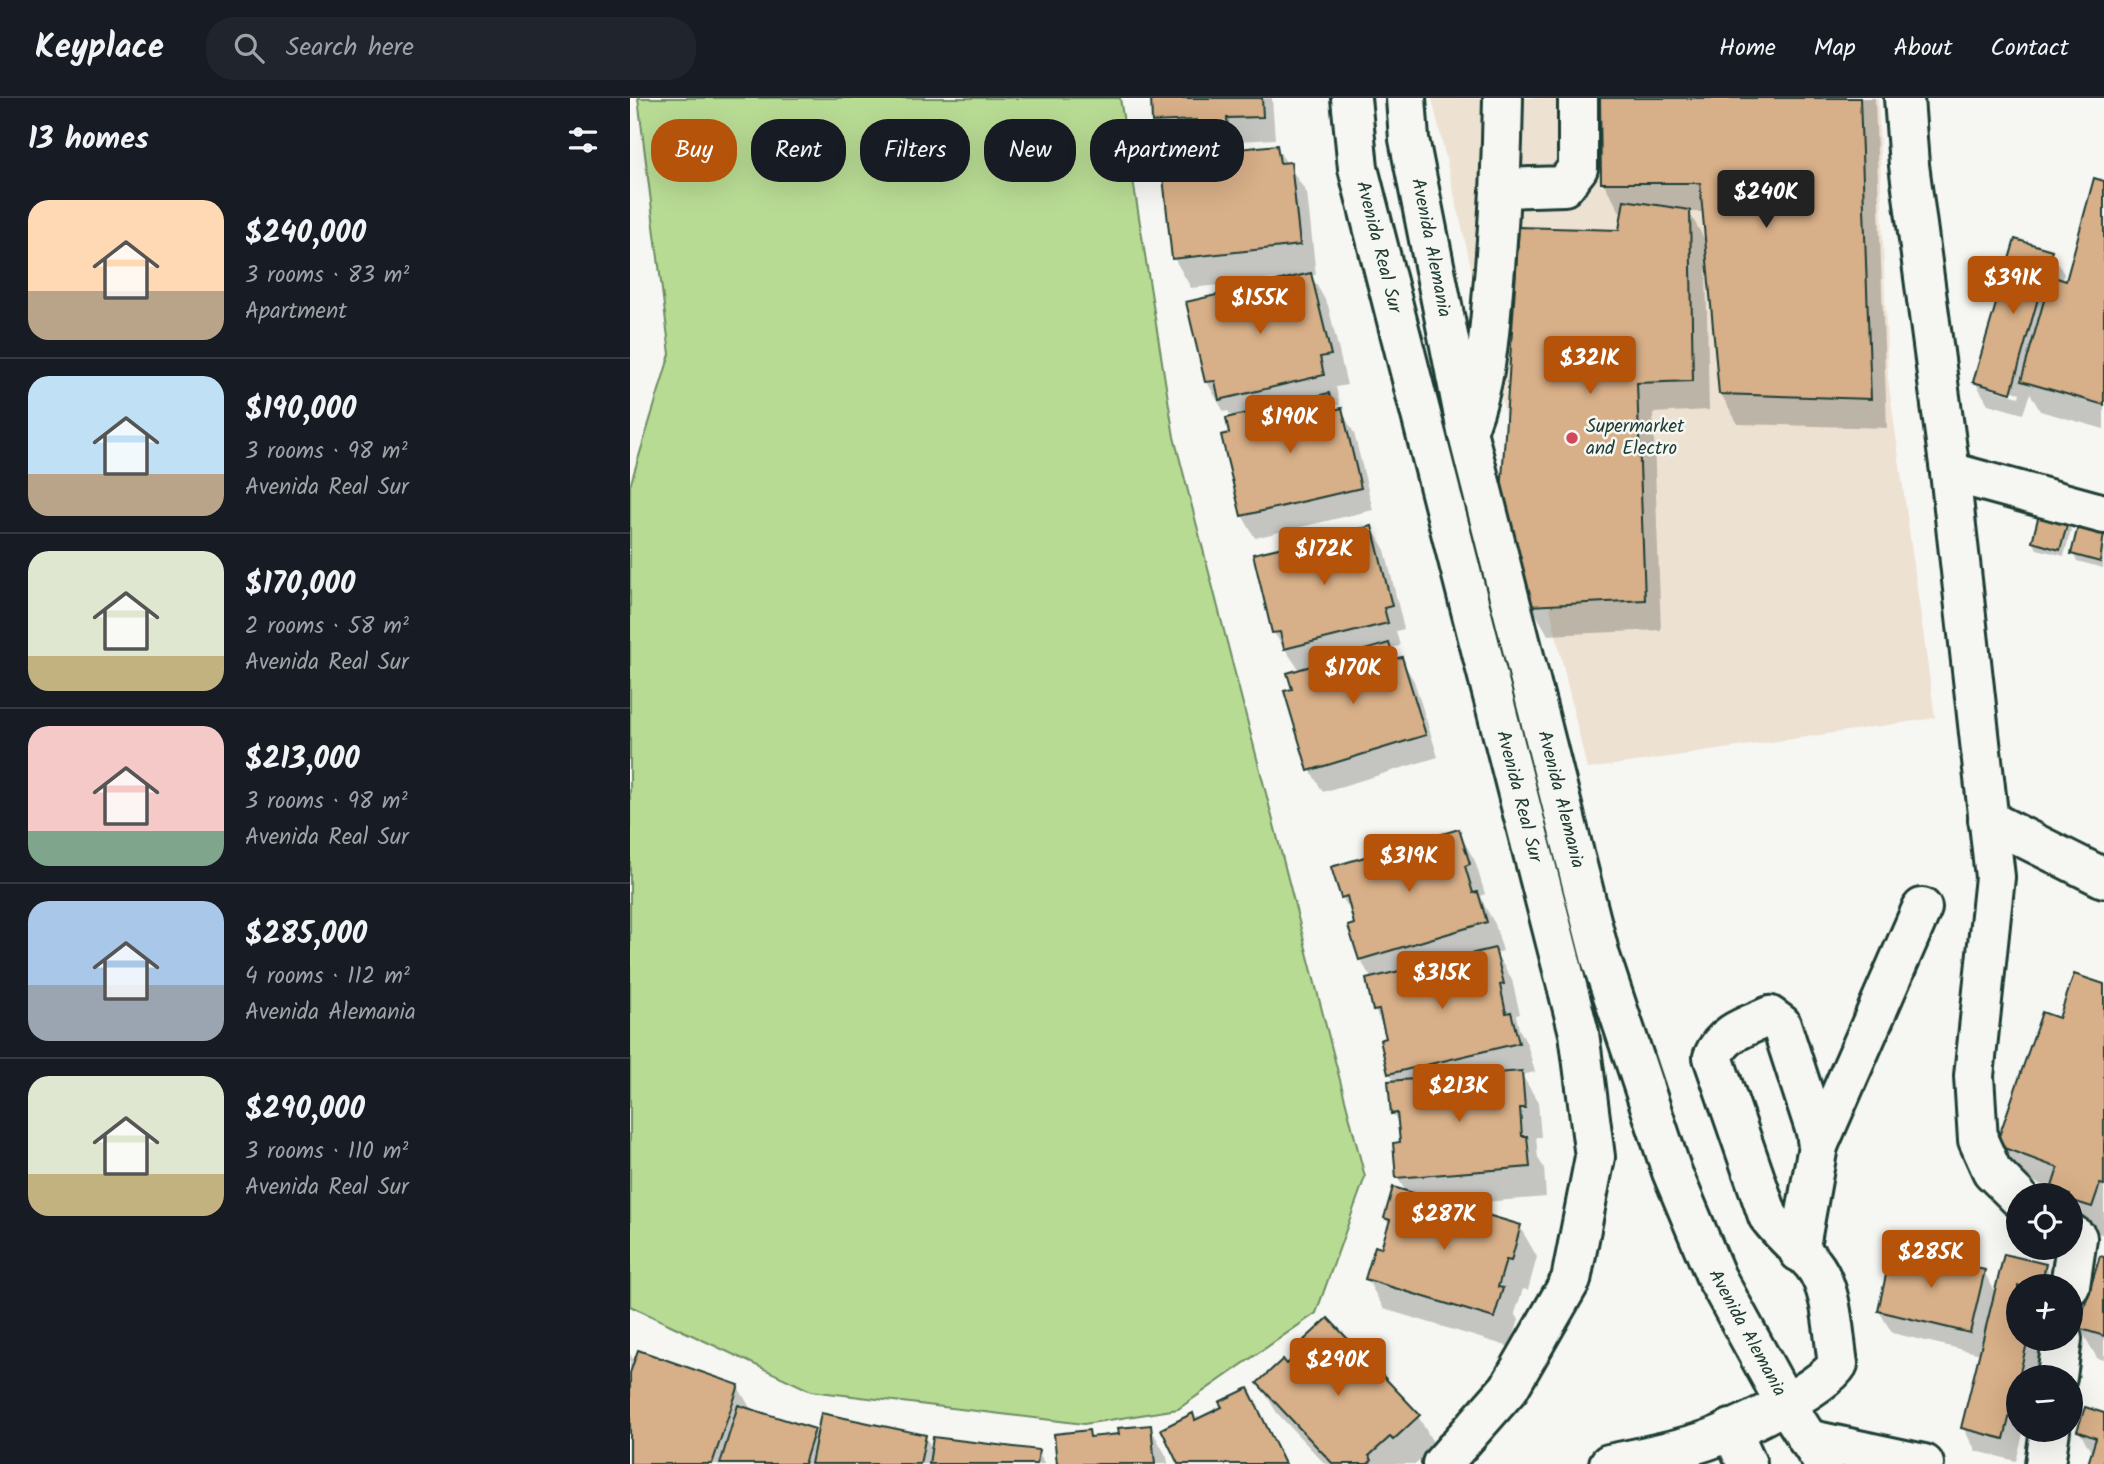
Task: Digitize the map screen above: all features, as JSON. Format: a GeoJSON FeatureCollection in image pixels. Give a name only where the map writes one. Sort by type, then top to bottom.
{"type":"FeatureCollection","features":[{"type":"Feature","properties":{"kind":"street","name":"Avenida Real Sur"},"geometry":{"type":"LineString","coordinates":[[1351,98],[1358,168],[1579,1033],[1595,1157],[1571,1280],[1509,1388],[1441,1464]]}},
{"type":"Feature","properties":{"kind":"street","name":"Avenida Alemania"},"geometry":{"type":"LineString","coordinates":[[1406,98],[1409,139],[1467,431],[1600,956],[1682,1196],[1716,1277],[1785,1403],[1815,1451]]}},
{"type":"Feature","properties":{"kind":"street"},"geometry":{"type":"LineString","coordinates":[[1467,431],[1481,395],[1486,363],[1502,188],[1503,98]]}},
{"type":"Feature","properties":{"kind":"street"},"geometry":{"type":"LineString","coordinates":[[1502,188],[1564,186],[1575,176],[1578,168],[1578,98]]}},
{"type":"Feature","properties":{"kind":"street"},"geometry":{"type":"LineString","coordinates":[[1904,98],[1909,166],[1950,472],[1995,877],[1974,1076],[1978,1140],[1992,1171],[2006,1185]]}},
{"type":"Feature","properties":{"kind":"street"},"geometry":{"type":"LineString","coordinates":[[1950,472],[2104,514]]}},
{"type":"Feature","properties":{"kind":"street"},"geometry":{"type":"LineString","coordinates":[[1988,820],[2104,878]]}},
{"type":"Feature","properties":{"kind":"street"},"geometry":{"type":"LineString","coordinates":[[1799,1252],[1818,1146],[1922,908]]}},
{"type":"Feature","properties":{"kind":"street"},"geometry":{"type":"LineString","coordinates":[[1609,1464],[1702,1442],[1785,1403],[1832,1375],[1838,1364],[1828,1301],[1820,1277],[1768,1216],[1713,1058],[1718,1046],[1732,1033],[1770,1016],[1781,1024],[1818,1146]]}},
{"type":"Feature","properties":{"kind":"street"},"geometry":{"type":"LineString","coordinates":[[2074,1274],[2084,1240]]}},
{"type":"Feature","properties":{"kind":"street"},"geometry":{"type":"LineString","coordinates":[[1731,1429],[1747,1464]]}},
{"type":"Feature","properties":{"kind":"street"},"geometry":{"type":"LineString","coordinates":[[2045,1464],[2048,1442]]}},
{"type":"Feature","properties":{"kind":"street"},"geometry":{"type":"LineString","coordinates":[[1815,1451],[1924,1464]]}},
{"type":"Feature","properties":{"kind":"shaded area"},"geometry":{"type":"Polygon","coordinates":[[[1432,98],[1878,98],[1888,379],[1935,718],[1587,769],[1432,98]]]}},
{"type":"Feature","properties":{"kind":"green space"},"geometry":{"type":"Polygon","coordinates":[[[638,98],[1120,98],[1123,119],[1090,119],[1090,182],[1133,182],[1174,437],[1365,1177],[1316,1313],[1178,1409],[1084,1424],[811,1391],[630,1306],[630,486],[670,354],[638,98]]]}},
{"type":"Feature","properties":{"kind":"building"},"geometry":{"type":"Polygon","coordinates":[[[1151,98],[1262,98],[1263,117],[1152,119],[1151,98]]]}},
{"type":"Feature","properties":{"kind":"building"},"geometry":{"type":"Polygon","coordinates":[[[1600,98],[1860,98],[1871,399],[1719,394],[1700,183],[1601,183],[1600,98]]]}},
{"type":"Feature","properties":{"kind":"building"},"geometry":{"type":"Polygon","coordinates":[[[1277,145],[1280,163],[1291,162],[1300,245],[1172,259],[1164,182],[1244,182],[1244,148],[1277,145]]]}},
{"type":"Feature","properties":{"kind":"building"},"geometry":{"type":"Polygon","coordinates":[[[2094,178],[2104,181],[2104,405],[2021,381],[2051,276],[2066,281],[2094,178]]]}},
{"type":"Feature","properties":{"kind":"building","name":"Supermarket and Electro"},"geometry":{"type":"Polygon","coordinates":[[[1624,200],[1690,210],[1693,381],[1637,383],[1645,600],[1529,606],[1501,494],[1519,227],[1619,230],[1624,200]]]}},
{"type":"Feature","properties":{"kind":"building"},"geometry":{"type":"Polygon","coordinates":[[[2015,239],[2052,250],[2011,393],[1973,382],[2015,239]]]}},
{"type":"Feature","properties":{"kind":"building"},"geometry":{"type":"Polygon","coordinates":[[[1311,273],[1331,355],[1320,357],[1324,375],[1219,400],[1215,381],[1205,382],[1186,302],[1311,273]]]}},
{"type":"Feature","properties":{"kind":"building"},"geometry":{"type":"Polygon","coordinates":[[[1329,393],[1333,410],[1342,408],[1361,488],[1241,516],[1221,435],[1229,433],[1226,418],[1329,393]]]}},
{"type":"Feature","properties":{"kind":"building"},"geometry":{"type":"Polygon","coordinates":[[[2039,514],[2068,522],[2060,550],[2032,542],[2039,514]]]}},
{"type":"Feature","properties":{"kind":"building"},"geometry":{"type":"Polygon","coordinates":[[[1372,526],[1392,606],[1384,608],[1388,623],[1284,649],[1280,632],[1272,633],[1253,554],[1372,526]]]}},
{"type":"Feature","properties":{"kind":"building"},"geometry":{"type":"Polygon","coordinates":[[[2078,526],[2104,533],[2100,562],[2071,554],[2078,526]]]}},
{"type":"Feature","properties":{"kind":"building"},"geometry":{"type":"Polygon","coordinates":[[[1389,643],[1394,659],[1402,657],[1426,735],[1308,771],[1284,691],[1292,689],[1287,673],[1389,643]]]}},
{"type":"Feature","properties":{"kind":"building"},"geometry":{"type":"Polygon","coordinates":[[[1459,829],[1470,864],[1465,866],[1473,893],[1478,892],[1487,922],[1359,960],[1348,926],[1354,924],[1347,896],[1341,898],[1331,867],[1459,829]]]}},
{"type":"Feature","properties":{"kind":"building"},"geometry":{"type":"Polygon","coordinates":[[[1495,948],[1504,984],[1500,985],[1506,1013],[1511,1012],[1519,1043],[1388,1074],[1380,1040],[1386,1038],[1379,1010],[1373,1011],[1366,979],[1495,948]]]}},
{"type":"Feature","properties":{"kind":"building"},"geometry":{"type":"Polygon","coordinates":[[[2074,974],[2104,984],[2104,1185],[2100,1184],[2092,1207],[2083,1204],[2083,1183],[2053,1183],[2058,1168],[1996,1145],[2042,1012],[2059,1018],[2074,974]]]}},
{"type":"Feature","properties":{"kind":"building"},"geometry":{"type":"Polygon","coordinates":[[[1522,1071],[1525,1108],[1520,1108],[1522,1136],[1527,1136],[1530,1167],[1396,1178],[1393,1143],[1400,1142],[1397,1113],[1391,1114],[1388,1081],[1522,1071]]]}},
{"type":"Feature","properties":{"kind":"building"},"geometry":{"type":"Polygon","coordinates":[[[1393,1187],[1521,1225],[1511,1261],[1506,1260],[1498,1287],[1503,1288],[1494,1318],[1365,1279],[1375,1246],[1381,1248],[1390,1220],[1384,1218],[1393,1187]]]}},
{"type":"Feature","properties":{"kind":"building"},"geometry":{"type":"Polygon","coordinates":[[[1892,1248],[1985,1270],[1970,1333],[1878,1311],[1892,1248]]]}},
{"type":"Feature","properties":{"kind":"building"},"geometry":{"type":"Polygon","coordinates":[[[2004,1254],[2006,1260],[2029,1260],[2046,1264],[2044,1274],[2006,1274],[2006,1351],[2025,1351],[2022,1365],[2006,1365],[2004,1439],[1961,1428],[2004,1254]]]}},
{"type":"Feature","properties":{"kind":"building"},"geometry":{"type":"Polygon","coordinates":[[[2100,1256],[2104,1257],[2104,1336],[2083,1330],[2083,1312],[2100,1256]]]}},
{"type":"Feature","properties":{"kind":"building"},"geometry":{"type":"Polygon","coordinates":[[[1328,1318],[1420,1415],[1393,1440],[1390,1437],[1369,1456],[1372,1460],[1368,1464],[1333,1464],[1257,1383],[1283,1359],[1287,1364],[1308,1344],[1304,1340],[1328,1318]]]}},
{"type":"Feature","properties":{"kind":"building"},"geometry":{"type":"Polygon","coordinates":[[[638,1350],[739,1385],[712,1464],[630,1464],[630,1373],[638,1350]]]}},
{"type":"Feature","properties":{"kind":"building"},"geometry":{"type":"Polygon","coordinates":[[[1248,1388],[1285,1464],[1178,1464],[1161,1429],[1193,1413],[1195,1420],[1222,1407],[1219,1402],[1248,1388]]]}},
{"type":"Feature","properties":{"kind":"building"},"geometry":{"type":"Polygon","coordinates":[[[738,1405],[815,1429],[804,1464],[720,1464],[738,1405]]]}},
{"type":"Feature","properties":{"kind":"building"},"geometry":{"type":"Polygon","coordinates":[[[2085,1407],[2104,1413],[2104,1464],[2088,1464],[2096,1438],[2083,1433],[2085,1407]]]}},
{"type":"Feature","properties":{"kind":"building"},"geometry":{"type":"Polygon","coordinates":[[[821,1413],[926,1435],[920,1464],[811,1464],[821,1413]]]}},
{"type":"Feature","properties":{"kind":"building"},"geometry":{"type":"Polygon","coordinates":[[[1151,1425],[1155,1464],[1057,1464],[1054,1434],[1089,1430],[1090,1437],[1119,1434],[1118,1428],[1151,1425]]]}},
{"type":"Feature","properties":{"kind":"building"},"geometry":{"type":"Polygon","coordinates":[[[933,1437],[1039,1450],[1037,1464],[929,1464],[933,1437]]]}},
{"type":"Feature","properties":{"kind":"place","name":"Supermarket and Electro"},"geometry":{"type":"Point","coordinates":[1572,438]}}]}
